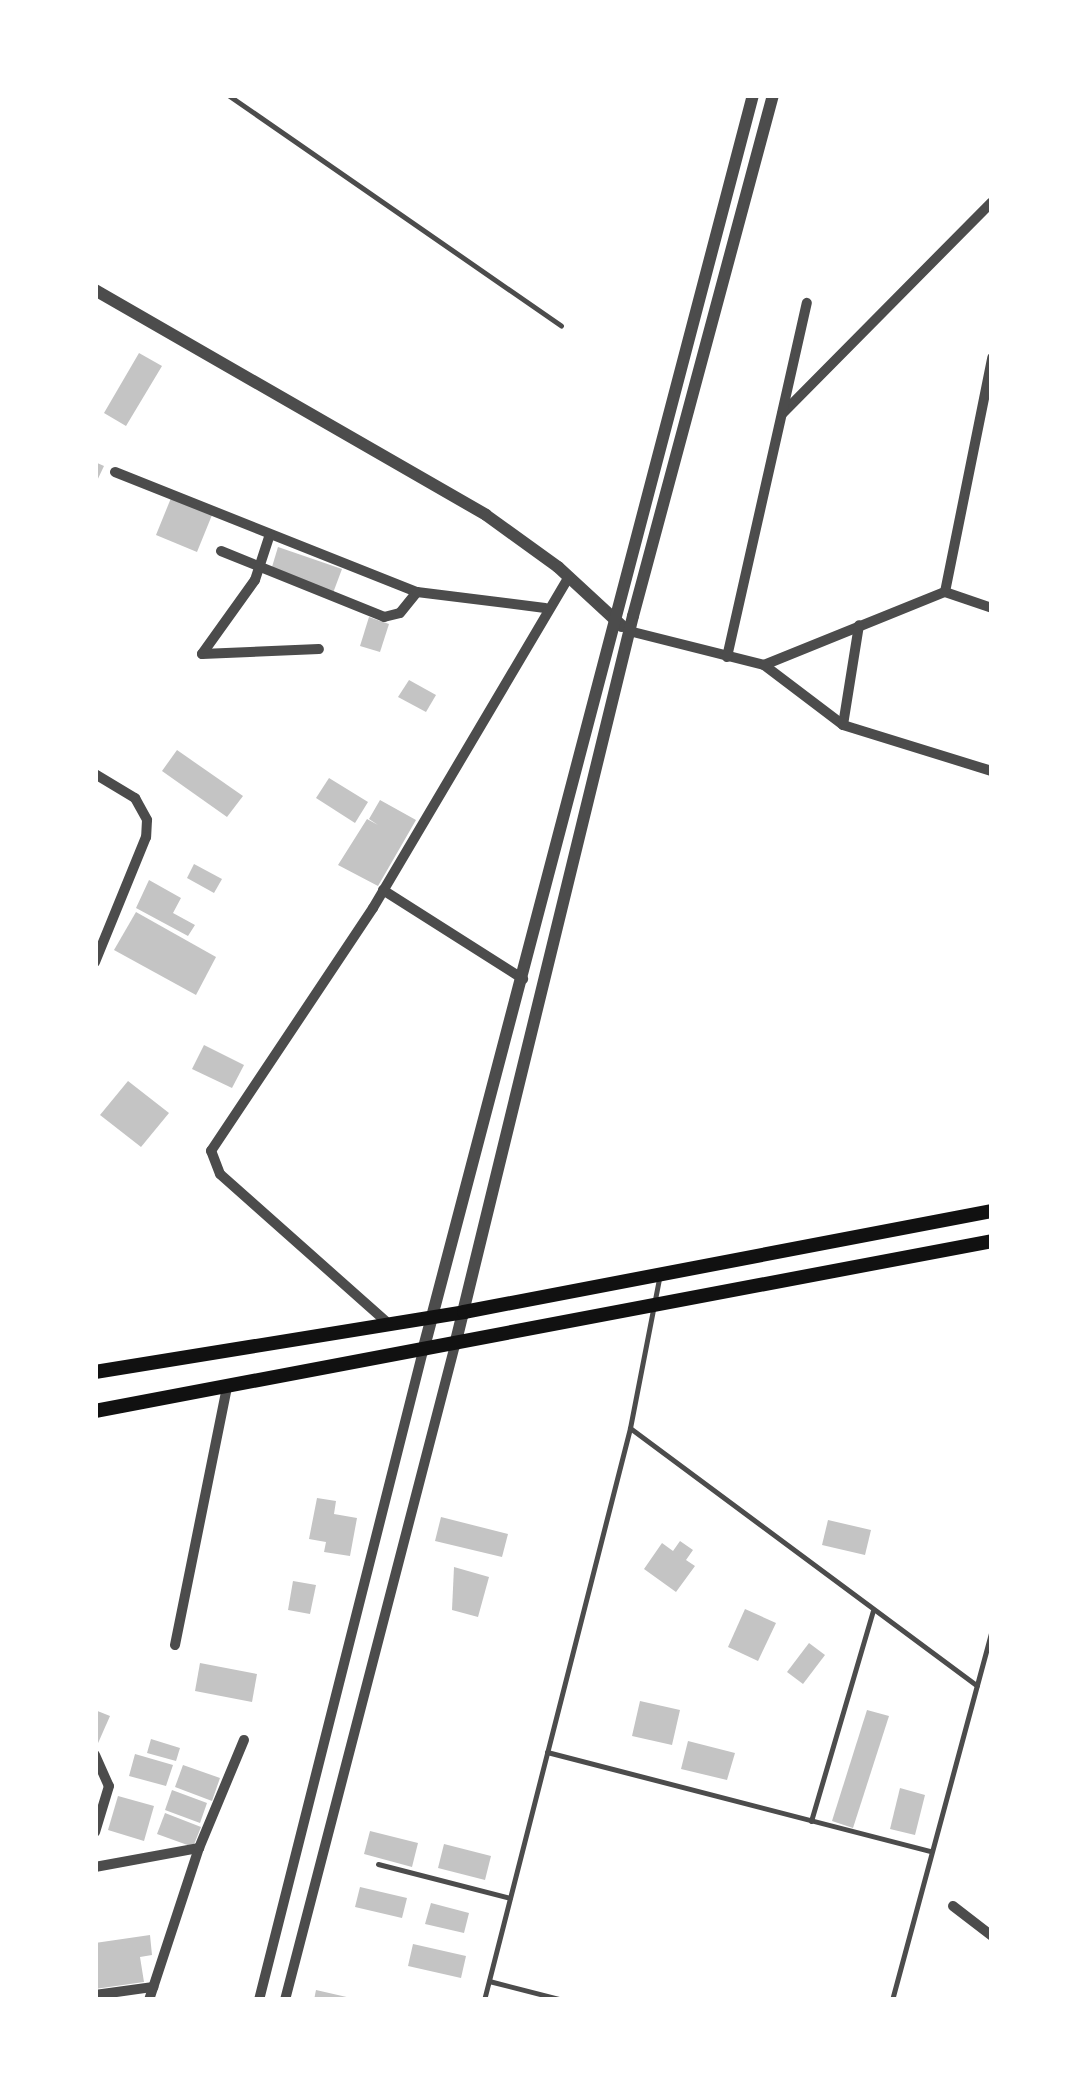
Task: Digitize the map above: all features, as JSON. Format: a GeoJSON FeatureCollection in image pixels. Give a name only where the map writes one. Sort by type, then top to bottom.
{"type":"FeatureCollection","features":[{"type":"Feature","properties":{"kind":"main road"},"geometry":{"type":"LineString","coordinates":[[95,1372],[432,1318],[992,1212]]}},
{"type":"Feature","properties":{"kind":"main road"},"geometry":{"type":"LineString","coordinates":[[95,1411],[992,1242]]}},
{"type":"Feature","properties":{"kind":"street"},"geometry":{"type":"LineString","coordinates":[[259,2000],[422,1351],[753,95]]}},
{"type":"Feature","properties":{"kind":"street"},"geometry":{"type":"LineString","coordinates":[[285,2000],[456,1345],[630,631],[772,95]]}},
{"type":"Feature","properties":{"kind":"street"},"geometry":{"type":"LineString","coordinates":[[782,415],[992,202]]}},
{"type":"Feature","properties":{"kind":"street"},"geometry":{"type":"LineString","coordinates":[[95,290],[486,515],[569,577],[616,623],[630,631],[764,665],[843,725],[992,771]]}},
{"type":"Feature","properties":{"kind":"street"},"geometry":{"type":"LineString","coordinates":[[727,656],[807,303]]}},
{"type":"Feature","properties":{"kind":"street"},"geometry":{"type":"LineString","coordinates":[[945,592],[992,358]]}},
{"type":"Feature","properties":{"kind":"street"},"geometry":{"type":"LineString","coordinates":[[115,472],[417,592],[545,608]]}},
{"type":"Feature","properties":{"kind":"street"},"geometry":{"type":"LineString","coordinates":[[270,534],[259,567],[202,654],[319,649]]}},
{"type":"Feature","properties":{"kind":"street"},"geometry":{"type":"LineString","coordinates":[[222,551],[384,617],[400,613],[417,592]]}},
{"type":"Feature","properties":{"kind":"street"},"geometry":{"type":"LineString","coordinates":[[390,1325],[220,1174],[211,1151],[383,890],[545,608],[569,577]]}},
{"type":"Feature","properties":{"kind":"street"},"geometry":{"type":"LineString","coordinates":[[764,665],[945,592],[992,608]]}},
{"type":"Feature","properties":{"kind":"street"},"geometry":{"type":"LineString","coordinates":[[843,725],[859,624]]}},
{"type":"Feature","properties":{"kind":"street"},"geometry":{"type":"LineString","coordinates":[[95,774],[135,798],[147,820],[146,838],[95,962]]}},
{"type":"Feature","properties":{"kind":"street"},"geometry":{"type":"LineString","coordinates":[[383,890],[523,979]]}},
{"type":"Feature","properties":{"kind":"street"},"geometry":{"type":"LineString","coordinates":[[174,1644],[228,1387]]}},
{"type":"Feature","properties":{"kind":"street"},"geometry":{"type":"LineString","coordinates":[[149,2000],[199,1848],[244,1740]]}},
{"type":"Feature","properties":{"kind":"street"},"geometry":{"type":"LineString","coordinates":[[95,1754],[109,1786],[95,1832]]}},
{"type":"Feature","properties":{"kind":"street"},"geometry":{"type":"LineString","coordinates":[[95,1867],[199,1848]]}},
{"type":"Feature","properties":{"kind":"street"},"geometry":{"type":"LineString","coordinates":[[953,1906],[992,1936]]}},
{"type":"Feature","properties":{"kind":"street"},"geometry":{"type":"LineString","coordinates":[[95,1996],[153,1987]]}},
{"type":"Feature","properties":{"kind":"lane"},"geometry":{"type":"LineString","coordinates":[[228,95],[561,326]]}},
{"type":"Feature","properties":{"kind":"lane"},"geometry":{"type":"LineString","coordinates":[[484,2000],[630,1428],[660,1276]]}},
{"type":"Feature","properties":{"kind":"lane"},"geometry":{"type":"LineString","coordinates":[[630,1428],[977,1686]]}},
{"type":"Feature","properties":{"kind":"lane"},"geometry":{"type":"LineString","coordinates":[[812,1821],[872,1611]]}},
{"type":"Feature","properties":{"kind":"lane"},"geometry":{"type":"LineString","coordinates":[[892,2000],[992,1630]]}},
{"type":"Feature","properties":{"kind":"lane"},"geometry":{"type":"LineString","coordinates":[[547,1752],[930,1851]]}},
{"type":"Feature","properties":{"kind":"lane"},"geometry":{"type":"LineString","coordinates":[[378,1864],[510,1898]]}},
{"type":"Feature","properties":{"kind":"lane"},"geometry":{"type":"LineString","coordinates":[[489,1981],[563,2000]]}},
{"type":"Feature","properties":{"kind":"building"},"geometry":{"type":"Polygon","coordinates":[[[139,353],[162,366],[126,426],[104,413],[139,353]]]}},
{"type":"Feature","properties":{"kind":"building"},"geometry":{"type":"Polygon","coordinates":[[[95,462],[104,466],[95,485],[95,462]]]}},
{"type":"Feature","properties":{"kind":"building"},"geometry":{"type":"Polygon","coordinates":[[[171,498],[212,515],[197,552],[156,535],[171,498]]]}},
{"type":"Feature","properties":{"kind":"building"},"geometry":{"type":"Polygon","coordinates":[[[278,547],[342,569],[333,593],[272,567],[278,547]]]}},
{"type":"Feature","properties":{"kind":"building"},"geometry":{"type":"Polygon","coordinates":[[[369,617],[389,624],[380,652],[360,646],[369,617]]]}},
{"type":"Feature","properties":{"kind":"building"},"geometry":{"type":"Polygon","coordinates":[[[409,680],[436,695],[426,712],[398,697],[409,680]]]}},
{"type":"Feature","properties":{"kind":"building"},"geometry":{"type":"Polygon","coordinates":[[[177,750],[243,796],[227,817],[162,771],[177,750]]]}},
{"type":"Feature","properties":{"kind":"building"},"geometry":{"type":"Polygon","coordinates":[[[329,778],[368,802],[355,823],[316,798],[329,778]]]}},
{"type":"Feature","properties":{"kind":"building"},"geometry":{"type":"Polygon","coordinates":[[[380,800],[416,820],[378,886],[338,865],[367,819],[378,825],[369,819],[380,800]]]}},
{"type":"Feature","properties":{"kind":"building"},"geometry":{"type":"Polygon","coordinates":[[[194,864],[222,879],[214,893],[187,878],[194,864]]]}},
{"type":"Feature","properties":{"kind":"building"},"geometry":{"type":"Polygon","coordinates":[[[149,880],[181,898],[173,913],[195,925],[188,936],[136,908],[149,880]]]}},
{"type":"Feature","properties":{"kind":"building"},"geometry":{"type":"Polygon","coordinates":[[[136,912],[216,957],[196,995],[114,950],[136,912]]]}},
{"type":"Feature","properties":{"kind":"building"},"geometry":{"type":"Polygon","coordinates":[[[204,1045],[244,1065],[232,1088],[192,1069],[204,1045]]]}},
{"type":"Feature","properties":{"kind":"building"},"geometry":{"type":"Polygon","coordinates":[[[128,1081],[169,1113],[141,1147],[100,1115],[128,1081]]]}},
{"type":"Feature","properties":{"kind":"building"},"geometry":{"type":"Polygon","coordinates":[[[317,1498],[336,1501],[334,1514],[357,1518],[350,1556],[324,1552],[326,1542],[309,1539],[317,1498]]]}},
{"type":"Feature","properties":{"kind":"building"},"geometry":{"type":"Polygon","coordinates":[[[441,1517],[508,1534],[502,1557],[435,1541],[441,1517]]]}},
{"type":"Feature","properties":{"kind":"building"},"geometry":{"type":"Polygon","coordinates":[[[828,1520],[871,1530],[865,1555],[822,1545],[828,1520]]]}},
{"type":"Feature","properties":{"kind":"building"},"geometry":{"type":"Polygon","coordinates":[[[680,1541],[693,1550],[686,1560],[695,1566],[676,1592],[644,1569],[662,1543],[673,1551],[680,1541]]]}},
{"type":"Feature","properties":{"kind":"building"},"geometry":{"type":"Polygon","coordinates":[[[454,1567],[489,1577],[478,1617],[452,1610],[454,1567]]]}},
{"type":"Feature","properties":{"kind":"building"},"geometry":{"type":"Polygon","coordinates":[[[293,1581],[316,1585],[310,1614],[288,1610],[293,1581]]]}},
{"type":"Feature","properties":{"kind":"building"},"geometry":{"type":"Polygon","coordinates":[[[745,1609],[776,1623],[758,1661],[728,1647],[745,1609]]]}},
{"type":"Feature","properties":{"kind":"building"},"geometry":{"type":"Polygon","coordinates":[[[809,1643],[825,1655],[803,1684],[787,1672],[809,1643]]]}},
{"type":"Feature","properties":{"kind":"building"},"geometry":{"type":"Polygon","coordinates":[[[200,1663],[257,1674],[252,1702],[195,1691],[200,1663]]]}},
{"type":"Feature","properties":{"kind":"building"},"geometry":{"type":"Polygon","coordinates":[[[640,1701],[680,1710],[672,1745],[632,1736],[640,1701]]]}},
{"type":"Feature","properties":{"kind":"building"},"geometry":{"type":"Polygon","coordinates":[[[95,1710],[110,1716],[95,1750],[95,1710]]]}},
{"type":"Feature","properties":{"kind":"building"},"geometry":{"type":"Polygon","coordinates":[[[867,1710],[889,1716],[853,1828],[832,1821],[867,1710]]]}},
{"type":"Feature","properties":{"kind":"building"},"geometry":{"type":"Polygon","coordinates":[[[151,1739],[180,1748],[176,1761],[147,1753],[151,1739]]]}},
{"type":"Feature","properties":{"kind":"building"},"geometry":{"type":"Polygon","coordinates":[[[688,1741],[735,1753],[727,1780],[681,1769],[688,1741]]]}},
{"type":"Feature","properties":{"kind":"building"},"geometry":{"type":"Polygon","coordinates":[[[135,1754],[173,1765],[166,1786],[129,1776],[135,1754]]]}},
{"type":"Feature","properties":{"kind":"building"},"geometry":{"type":"Polygon","coordinates":[[[183,1765],[220,1778],[212,1801],[175,1787],[183,1765]]]}},
{"type":"Feature","properties":{"kind":"building"},"geometry":{"type":"Polygon","coordinates":[[[900,1788],[925,1795],[915,1835],[890,1829],[900,1788]]]}},
{"type":"Feature","properties":{"kind":"building"},"geometry":{"type":"Polygon","coordinates":[[[172,1790],[207,1803],[200,1823],[165,1810],[172,1790]]]}},
{"type":"Feature","properties":{"kind":"building"},"geometry":{"type":"Polygon","coordinates":[[[118,1796],[154,1806],[144,1841],[108,1830],[118,1796]]]}},
{"type":"Feature","properties":{"kind":"building"},"geometry":{"type":"Polygon","coordinates":[[[165,1813],[201,1827],[193,1847],[157,1834],[165,1813]]]}},
{"type":"Feature","properties":{"kind":"building"},"geometry":{"type":"Polygon","coordinates":[[[370,1831],[418,1843],[412,1867],[364,1854],[370,1831]]]}},
{"type":"Feature","properties":{"kind":"building"},"geometry":{"type":"Polygon","coordinates":[[[444,1844],[491,1856],[485,1880],[438,1868],[444,1844]]]}},
{"type":"Feature","properties":{"kind":"building"},"geometry":{"type":"Polygon","coordinates":[[[360,1887],[407,1898],[402,1918],[355,1907],[360,1887]]]}},
{"type":"Feature","properties":{"kind":"building"},"geometry":{"type":"Polygon","coordinates":[[[431,1903],[469,1913],[464,1933],[425,1924],[431,1903]]]}},
{"type":"Feature","properties":{"kind":"building"},"geometry":{"type":"Polygon","coordinates":[[[150,1935],[152,1955],[140,1957],[144,1982],[95,1989],[95,1943],[150,1935]]]}},
{"type":"Feature","properties":{"kind":"building"},"geometry":{"type":"Polygon","coordinates":[[[413,1944],[466,1956],[461,1978],[408,1966],[413,1944]]]}},
{"type":"Feature","properties":{"kind":"building"},"geometry":{"type":"Polygon","coordinates":[[[316,1990],[351,1998],[351,2000],[314,2000],[316,1990]]]}}]}
